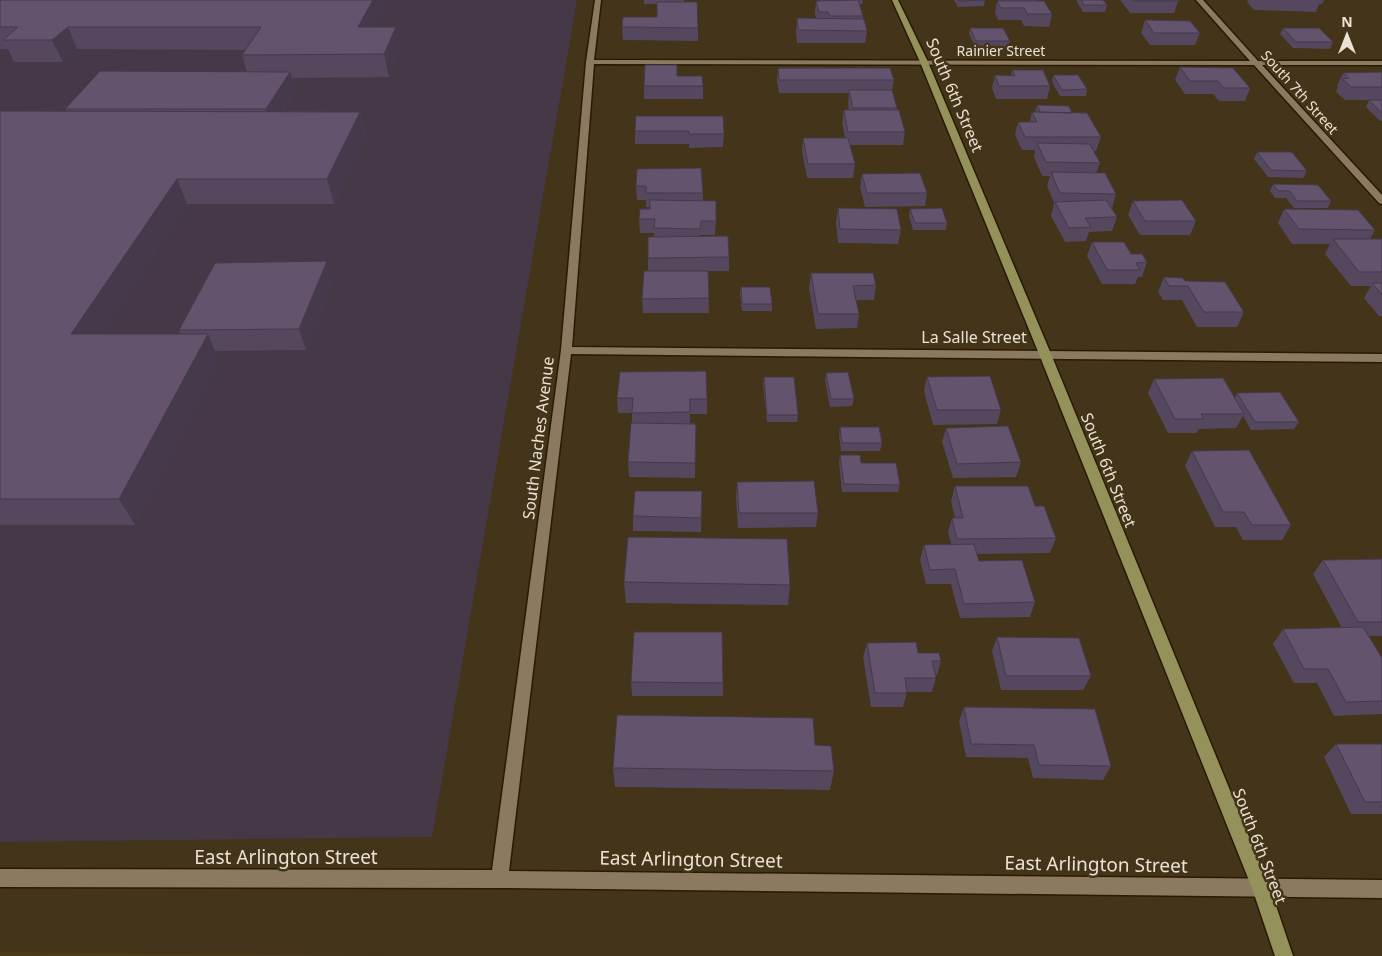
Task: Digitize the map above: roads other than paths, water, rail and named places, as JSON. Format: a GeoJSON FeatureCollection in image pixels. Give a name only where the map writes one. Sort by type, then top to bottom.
{"type":"FeatureCollection","features":[{"type":"Feature","properties":{"kind":"street","name":"South Naches Avenue"},"geometry":{"type":"LineString","coordinates":[[498,878],[566,350],[590,62],[598,0]]}},
{"type":"Feature","properties":{"kind":"street","name":"South 6th Street"},"geometry":{"type":"LineString","coordinates":[[894,0],[924,62],[1045,354],[1261,888],[1284,956]]}},
{"type":"Feature","properties":{"kind":"street","name":"South 7th Street"},"geometry":{"type":"LineString","coordinates":[[1198,0],[1382,201]]}},
{"type":"Feature","properties":{"kind":"street","name":"Rainier Street"},"geometry":{"type":"LineString","coordinates":[[590,62],[1382,63]]}},
{"type":"Feature","properties":{"kind":"street","name":"La Salle Street"},"geometry":{"type":"LineString","coordinates":[[566,350],[1382,358]]}},
{"type":"Feature","properties":{"kind":"street","name":"East Arlington Street"},"geometry":{"type":"LineString","coordinates":[[0,878],[498,878],[1382,889]]}}]}
